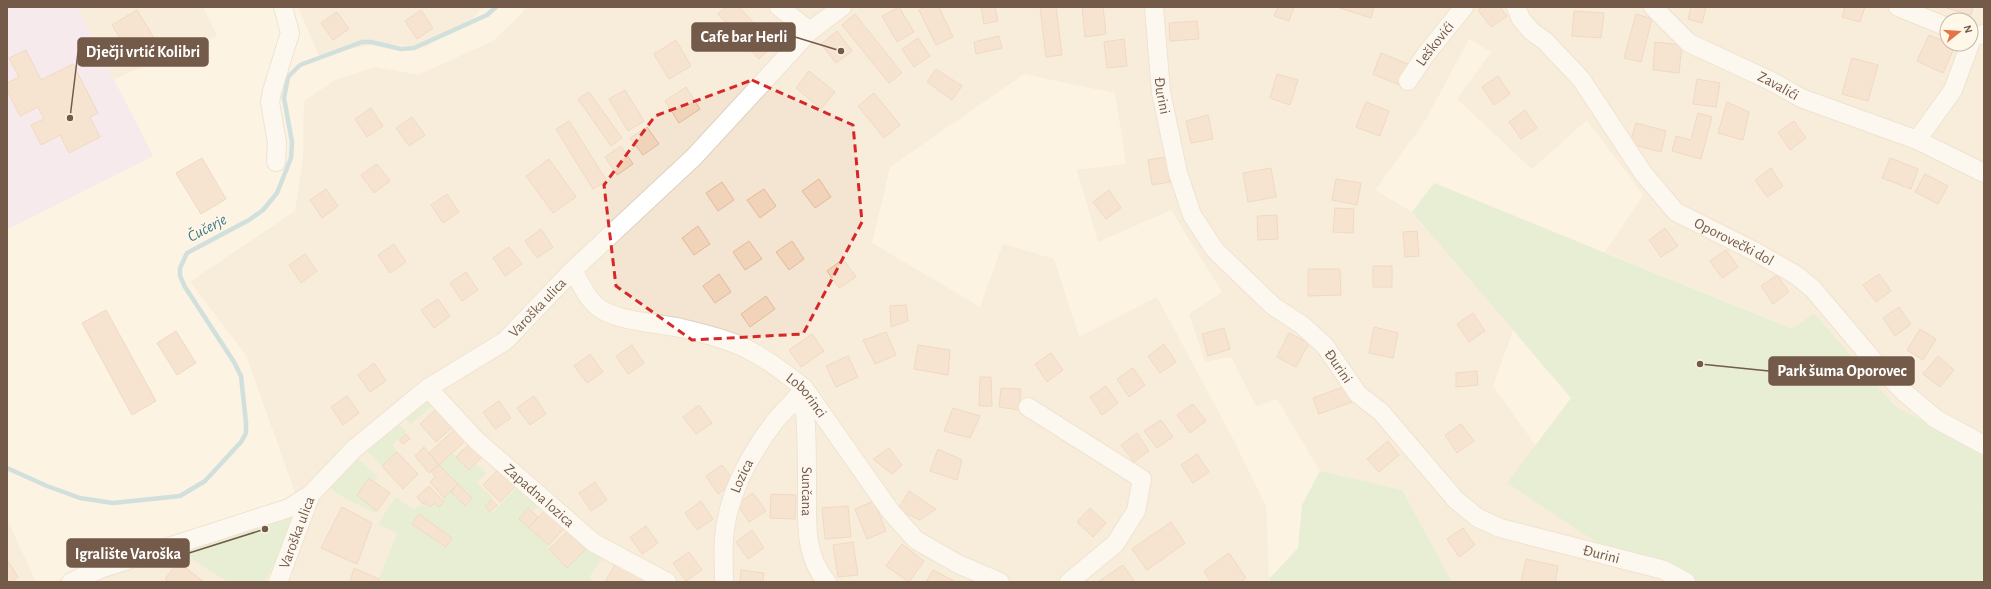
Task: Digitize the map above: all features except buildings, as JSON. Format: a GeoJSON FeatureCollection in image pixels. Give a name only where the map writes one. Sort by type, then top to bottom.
{"type":"FeatureCollection","features":[{"type":"Feature","properties":{"kind":"street"},"geometry":{"type":"LineString","coordinates":[[276,162],[277,143],[270,102],[290,33],[284,7]]}},
{"type":"Feature","properties":{"kind":"street"},"geometry":{"type":"LineString","coordinates":[[779,7],[810,31]]}},
{"type":"Feature","properties":{"kind":"street","name":"Varoška ulica"},"geometry":{"type":"LineString","coordinates":[[278,582],[312,494],[354,449],[428,388],[505,341],[573,270],[694,157],[810,31],[842,7]]}},
{"type":"Feature","properties":{"kind":"street","name":"Đurini"},"geometry":{"type":"LineString","coordinates":[[1154,7],[1161,92],[1178,173],[1192,215],[1215,250],[1273,306],[1302,325],[1325,346],[1358,394],[1381,412],[1456,500],[1478,518],[1500,528],[1664,570],[1686,582]]}},
{"type":"Feature","properties":{"kind":"street","name":"Leškovići"},"geometry":{"type":"LineString","coordinates":[[1408,81],[1426,54],[1464,7]]}},
{"type":"Feature","properties":{"kind":"street","name":"Oporovečki dol"},"geometry":{"type":"LineString","coordinates":[[1516,7],[1521,19],[1531,31],[1545,42],[1581,79],[1643,173],[1676,212],[1756,252],[1796,275],[1813,289],[1868,355],[1904,392],[1936,419],[1984,445]]}},
{"type":"Feature","properties":{"kind":"street","name":"Zavalići"},"geometry":{"type":"LineString","coordinates":[[1653,7],[1689,43],[1771,81],[1801,98],[1917,140],[1984,173]]}},
{"type":"Feature","properties":{"kind":"street"},"geometry":{"type":"LineString","coordinates":[[1898,7],[1939,24]]}},
{"type":"Feature","properties":{"kind":"street"},"geometry":{"type":"LineString","coordinates":[[1917,140],[1953,90],[1969,52]]}},
{"type":"Feature","properties":{"kind":"street","name":"Loborinci"},"geometry":{"type":"LineString","coordinates":[[573,270],[594,304],[604,311],[619,316],[681,328],[728,342],[756,353],[800,392],[891,512],[916,540],[958,564],[1000,582]]}},
{"type":"Feature","properties":{"kind":"street","name":"Zapadna lozica"},"geometry":{"type":"LineString","coordinates":[[428,388],[476,440],[594,543],[667,582]]}},
{"type":"Feature","properties":{"kind":"street","name":"Lozica"},"geometry":{"type":"LineString","coordinates":[[724,582],[724,539],[728,509],[755,449],[800,392]]}},
{"type":"Feature","properties":{"kind":"street","name":"Sunčana"},"geometry":{"type":"LineString","coordinates":[[800,392],[805,413],[806,427],[807,533],[811,554],[819,573],[827,582]]}},
{"type":"Feature","properties":{"kind":"street"},"geometry":{"type":"LineString","coordinates":[[1028,407],[1142,479],[1136,511],[1115,544],[1069,582]]}},
{"type":"Feature","properties":{"kind":"street"},"geometry":{"type":"LineString","coordinates":[[71,582],[100,569],[289,508],[312,494]]}},
{"type":"Feature","properties":{"kind":"highlighted area"},"geometry":{"type":"Polygon","coordinates":[[[752,80],[853,125],[862,222],[803,334],[692,340],[616,286],[604,185],[655,116],[752,80]]]}},
{"type":"Feature","properties":{"kind":"shaded area"},"geometry":{"type":"Polygon","coordinates":[[[7,7],[77,7],[153,156],[8,229],[7,7]]]}},
{"type":"Feature","properties":{"kind":"shaded area"},"geometry":{"type":"Polygon","coordinates":[[[77,7],[203,7],[217,36],[114,79],[77,7]]]}},
{"type":"Feature","properties":{"kind":"shaded area"},"geometry":{"type":"Polygon","coordinates":[[[298,7],[483,7],[474,17],[425,47],[378,43],[319,56],[298,7]]]}},
{"type":"Feature","properties":{"kind":"shaded area"},"geometry":{"type":"Polygon","coordinates":[[[525,7],[1984,7],[1984,451],[1896,407],[1814,313],[1792,329],[1605,252],[1643,195],[1587,120],[1532,169],[1457,99],[1491,52],[1469,39],[1425,121],[1375,190],[1412,212],[1513,330],[1493,386],[1536,446],[1507,483],[1620,558],[1667,582],[1452,582],[1401,490],[1320,471],[1277,399],[1256,406],[1231,357],[1205,362],[1189,314],[1222,292],[1171,210],[1098,242],[1077,170],[1126,164],[1115,93],[1024,74],[890,167],[872,243],[980,307],[1003,244],[1054,259],[1079,337],[1157,297],[1233,439],[1266,506],[1270,582],[265,582],[301,509],[246,355],[190,282],[295,211],[303,159],[304,101],[335,80],[376,67],[418,75],[493,41],[523,12],[525,7]]]}},
{"type":"Feature","properties":{"kind":"shaded area"},"geometry":{"type":"Polygon","coordinates":[[[7,519],[36,582],[7,582],[7,519]]]}},
{"type":"Feature","properties":{"kind":"shaded area"},"geometry":{"type":"Polygon","coordinates":[[[162,540],[228,582],[53,582],[162,540]]]}},
{"type":"Feature","properties":{"kind":"green space"},"geometry":{"type":"Polygon","coordinates":[[[1434,183],[1792,329],[1814,313],[1896,407],[1984,451],[1984,507],[1982,510],[1984,511],[1984,582],[1667,582],[1620,558],[1507,483],[1571,398],[1412,212],[1434,183]]]}},
{"type":"Feature","properties":{"kind":"green space"},"geometry":{"type":"Polygon","coordinates":[[[428,398],[434,404],[410,425],[404,415],[428,398]]]}},
{"type":"Feature","properties":{"kind":"green space"},"geometry":{"type":"Polygon","coordinates":[[[397,423],[407,432],[392,444],[397,452],[382,466],[365,449],[397,423]]]}},
{"type":"Feature","properties":{"kind":"green space"},"geometry":{"type":"Polygon","coordinates":[[[452,453],[469,470],[476,463],[486,473],[477,483],[493,498],[485,506],[492,513],[519,485],[540,503],[532,512],[519,519],[549,545],[547,548],[567,568],[587,548],[604,556],[589,577],[595,582],[391,582],[379,579],[397,533],[378,524],[396,497],[414,510],[425,502],[430,507],[435,503],[439,506],[444,502],[442,500],[451,492],[465,506],[472,499],[439,465],[452,453]],[[419,514],[412,524],[446,547],[452,538],[419,514]]]}},
{"type":"Feature","properties":{"kind":"green space"},"geometry":{"type":"Polygon","coordinates":[[[356,457],[378,477],[374,481],[369,478],[357,495],[377,511],[375,513],[339,495],[329,486],[356,457]]]}},
{"type":"Feature","properties":{"kind":"green space"},"geometry":{"type":"Polygon","coordinates":[[[1320,471],[1402,490],[1452,582],[1270,582],[1269,579],[1298,548],[1302,505],[1320,471]]]}},
{"type":"Feature","properties":{"kind":"green space"},"geometry":{"type":"Polygon","coordinates":[[[301,509],[265,582],[228,582],[176,549],[301,509]]]}},
{"type":"Feature","properties":{"kind":"waterway","name":"Čučerje"},"geometry":{"type":"LineString","coordinates":[[7,468],[47,486],[80,498],[113,503],[180,496],[205,481],[241,442],[246,433],[241,376],[234,362],[185,287],[180,276],[180,268],[187,253],[249,220],[263,210],[277,193],[291,158],[292,142],[284,98],[288,77],[300,65],[362,42],[371,42],[401,49],[414,48],[487,15],[496,7]]}},
{"type":"Feature","properties":{"kind":"place","name":"Cafe bar Herli"},"geometry":{"type":"Point","coordinates":[841,51]}},
{"type":"Feature","properties":{"kind":"place","name":"Dječji vrtić Kolibri"},"geometry":{"type":"Point","coordinates":[70,118]}},
{"type":"Feature","properties":{"kind":"place","name":"Park šuma Oporovec"},"geometry":{"type":"Point","coordinates":[1700,364]}},
{"type":"Feature","properties":{"kind":"place","name":"Igralište Varoška"},"geometry":{"type":"Point","coordinates":[265,529]}}]}
